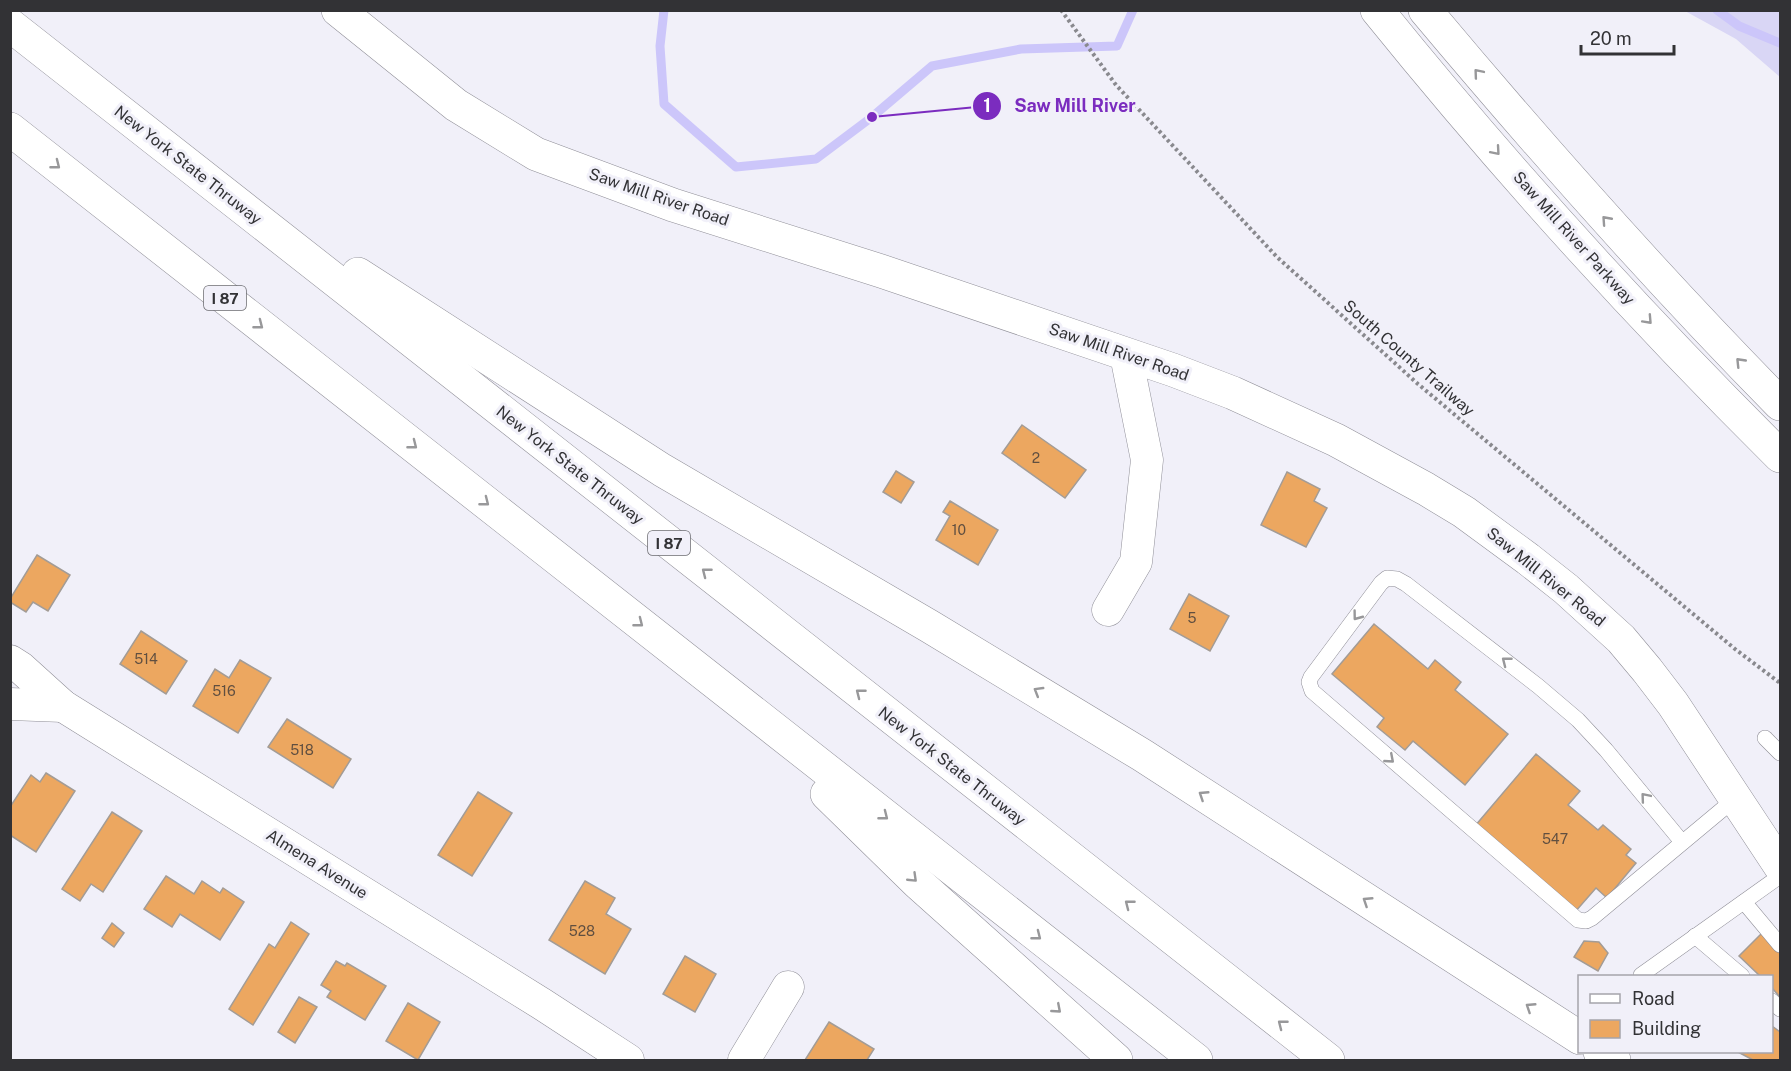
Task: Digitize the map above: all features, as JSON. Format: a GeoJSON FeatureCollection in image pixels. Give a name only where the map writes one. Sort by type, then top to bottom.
{"type":"FeatureCollection","features":[{"type":"Feature","properties":{"kind":"main road","name":"Saw Mill River Road"},"geometry":{"type":"LineString","coordinates":[[338,10],[456,105],[537,154],[673,205],[870,268],[1173,370],[1233,393],[1336,440],[1455,506],[1566,589],[1621,639],[1673,704],[1780,866]]}},
{"type":"Feature","properties":{"kind":"main road","name":"Saw Mill River Parkway"},"geometry":{"type":"LineString","coordinates":[[1377,10],[1539,201],[1669,342],[1780,456]]}},
{"type":"Feature","properties":{"kind":"main road"},"geometry":{"type":"LineString","coordinates":[[1425,10],[1568,177],[1699,320],[1780,404]]}},
{"type":"Feature","properties":{"kind":"main road","name":"New York State Thruway"},"geometry":{"type":"LineString","coordinates":[[10,26],[1328,1060]]}},
{"type":"Feature","properties":{"kind":"main road","name":"I 87"},"geometry":{"type":"LineString","coordinates":[[10,129],[1196,1060]]}},
{"type":"Feature","properties":{"kind":"main road"},"geometry":{"type":"LineString","coordinates":[[182,160],[597,429],[1035,689],[1578,1037]]}},
{"type":"Feature","properties":{"kind":"main road"},"geometry":{"type":"LineString","coordinates":[[706,676],[918,883],[1116,1060]]}},
{"type":"Feature","properties":{"kind":"street"},"geometry":{"type":"LineString","coordinates":[[1108,610],[1136,562],[1147,460],[1126,355]]}},
{"type":"Feature","properties":{"kind":"street","name":"Almena Avenue"},"geometry":{"type":"LineString","coordinates":[[10,661],[63,706],[628,1060]]}},
{"type":"Feature","properties":{"kind":"street"},"geometry":{"type":"LineString","coordinates":[[10,704],[63,706]]}},
{"type":"Feature","properties":{"kind":"street"},"geometry":{"type":"LineString","coordinates":[[744,1060],[788,987]]}},
{"type":"Feature","properties":{"kind":"lane"},"geometry":{"type":"LineString","coordinates":[[1682,842],[1578,720],[1519,671],[1397,579],[1387,578],[1381,583],[1311,677],[1309,682],[1312,691],[1578,920],[1586,921],[1592,918],[1736,798]]}},
{"type":"Feature","properties":{"kind":"lane"},"geometry":{"type":"LineString","coordinates":[[1766,738],[1780,753]]}},
{"type":"Feature","properties":{"kind":"lane"},"geometry":{"type":"LineString","coordinates":[[1641,975],[1780,876]]}},
{"type":"Feature","properties":{"kind":"lane"},"geometry":{"type":"LineString","coordinates":[[1744,902],[1780,945]]}},
{"type":"Feature","properties":{"kind":"lane"},"geometry":{"type":"LineString","coordinates":[[1695,936],[1741,975]]}},
{"type":"Feature","properties":{"kind":"path","name":"South County Trailway"},"geometry":{"type":"LineString","coordinates":[[1061,10],[1116,85],[1277,257],[1409,376],[1735,649],[1780,683]]}},
{"type":"Feature","properties":{"kind":"shaded area"},"geometry":{"type":"Polygon","coordinates":[[[1685,11],[1780,11],[1780,77],[1736,39],[1685,11]]]}},
{"type":"Feature","properties":{"kind":"building"},"geometry":{"type":"Polygon","coordinates":[[[1022,425],[1086,470],[1065,498],[1002,453],[1022,425]]]}},
{"type":"Feature","properties":{"kind":"building"},"geometry":{"type":"Polygon","coordinates":[[[896,471],[914,482],[901,503],[883,492],[896,471]]]}},
{"type":"Feature","properties":{"kind":"building"},"geometry":{"type":"Polygon","coordinates":[[[1287,472],[1320,489],[1314,501],[1327,508],[1306,547],[1261,525],[1287,472]]]}},
{"type":"Feature","properties":{"kind":"building"},"geometry":{"type":"Polygon","coordinates":[[[950,501],[998,530],[978,565],[936,540],[950,516],[943,512],[950,501]]]}},
{"type":"Feature","properties":{"kind":"building"},"geometry":{"type":"Polygon","coordinates":[[[37,555],[70,575],[48,611],[33,602],[26,612],[10,602],[10,599],[37,555]]]}},
{"type":"Feature","properties":{"kind":"building"},"geometry":{"type":"Polygon","coordinates":[[[1189,594],[1229,616],[1210,651],[1170,629],[1189,594]]]}},
{"type":"Feature","properties":{"kind":"building"},"geometry":{"type":"Polygon","coordinates":[[[1374,624],[1428,669],[1435,660],[1461,682],[1455,690],[1508,734],[1465,785],[1413,741],[1405,750],[1377,727],[1384,718],[1332,674],[1374,624]]]}},
{"type":"Feature","properties":{"kind":"building"},"geometry":{"type":"Polygon","coordinates":[[[141,631],[187,661],[166,694],[120,664],[141,631]]]}},
{"type":"Feature","properties":{"kind":"building"},"geometry":{"type":"Polygon","coordinates":[[[240,660],[271,678],[238,733],[193,706],[215,669],[229,678],[240,660]]]}},
{"type":"Feature","properties":{"kind":"building"},"geometry":{"type":"Polygon","coordinates":[[[287,719],[351,759],[333,788],[268,747],[287,719]]]}},
{"type":"Feature","properties":{"kind":"building"},"geometry":{"type":"Polygon","coordinates":[[[1536,754],[1580,791],[1568,805],[1598,830],[1603,825],[1631,849],[1626,855],[1636,863],[1607,898],[1596,888],[1575,912],[1475,826],[1536,754]]]}},
{"type":"Feature","properties":{"kind":"building"},"geometry":{"type":"Polygon","coordinates":[[[46,773],[75,791],[36,852],[10,835],[10,807],[31,775],[40,782],[46,773]]]}},
{"type":"Feature","properties":{"kind":"building"},"geometry":{"type":"Polygon","coordinates":[[[478,792],[512,813],[472,876],[438,855],[478,792]]]}},
{"type":"Feature","properties":{"kind":"building"},"geometry":{"type":"Polygon","coordinates":[[[112,812],[142,831],[103,892],[91,884],[80,901],[62,889],[112,812]]]}},
{"type":"Feature","properties":{"kind":"building"},"geometry":{"type":"Polygon","coordinates":[[[166,876],[194,894],[202,881],[220,893],[223,888],[244,902],[220,940],[180,914],[172,927],[144,909],[166,876]]]}},
{"type":"Feature","properties":{"kind":"building"},"geometry":{"type":"Polygon","coordinates":[[[585,881],[615,898],[606,914],[631,929],[605,974],[549,940],[585,881]]]}},
{"type":"Feature","properties":{"kind":"building"},"geometry":{"type":"Polygon","coordinates":[[[291,922],[309,934],[253,1025],[229,1009],[269,944],[275,948],[291,922]]]}},
{"type":"Feature","properties":{"kind":"building"},"geometry":{"type":"Polygon","coordinates":[[[112,923],[124,933],[114,947],[102,938],[112,923]]]}},
{"type":"Feature","properties":{"kind":"building"},"geometry":{"type":"Polygon","coordinates":[[[1764,931],[1780,948],[1780,997],[1773,989],[1773,975],[1759,975],[1739,956],[1764,931]]]}},
{"type":"Feature","properties":{"kind":"building"},"geometry":{"type":"Polygon","coordinates":[[[1584,941],[1599,942],[1608,953],[1598,971],[1574,957],[1584,941]]]}},
{"type":"Feature","properties":{"kind":"building"},"geometry":{"type":"Polygon","coordinates":[[[685,956],[716,974],[695,1012],[663,994],[685,956]]]}},
{"type":"Feature","properties":{"kind":"building"},"geometry":{"type":"Polygon","coordinates":[[[336,961],[345,966],[347,963],[386,986],[365,1020],[327,997],[331,991],[321,985],[336,961]]]}},
{"type":"Feature","properties":{"kind":"building"},"geometry":{"type":"Polygon","coordinates":[[[299,997],[317,1007],[295,1043],[278,1032],[299,997]]]}},
{"type":"Feature","properties":{"kind":"building"},"geometry":{"type":"Polygon","coordinates":[[[408,1003],[440,1022],[418,1060],[386,1041],[408,1003]]]}},
{"type":"Feature","properties":{"kind":"building"},"geometry":{"type":"Polygon","coordinates":[[[829,1022],[874,1049],[867,1060],[805,1060],[829,1022]]]}},
{"type":"Feature","properties":{"kind":"building"},"geometry":{"type":"Polygon","coordinates":[[[1773,1027],[1780,1032],[1780,1060],[1753,1060],[1740,1053],[1773,1053],[1773,1027]]]}},
{"type":"Feature","properties":{"kind":"waterway"},"geometry":{"type":"LineString","coordinates":[[664,10],[660,46],[664,104],[736,167],[816,159],[872,117],[932,66],[1021,49],[1117,46],[1133,10]]}},
{"type":"Feature","properties":{"kind":"waterway"},"geometry":{"type":"LineString","coordinates":[[1717,10],[1739,26],[1780,43]]}},
{"type":"Feature","properties":{"kind":"place","name":"Saw Mill River"},"geometry":{"type":"Point","coordinates":[872,117]}}]}
